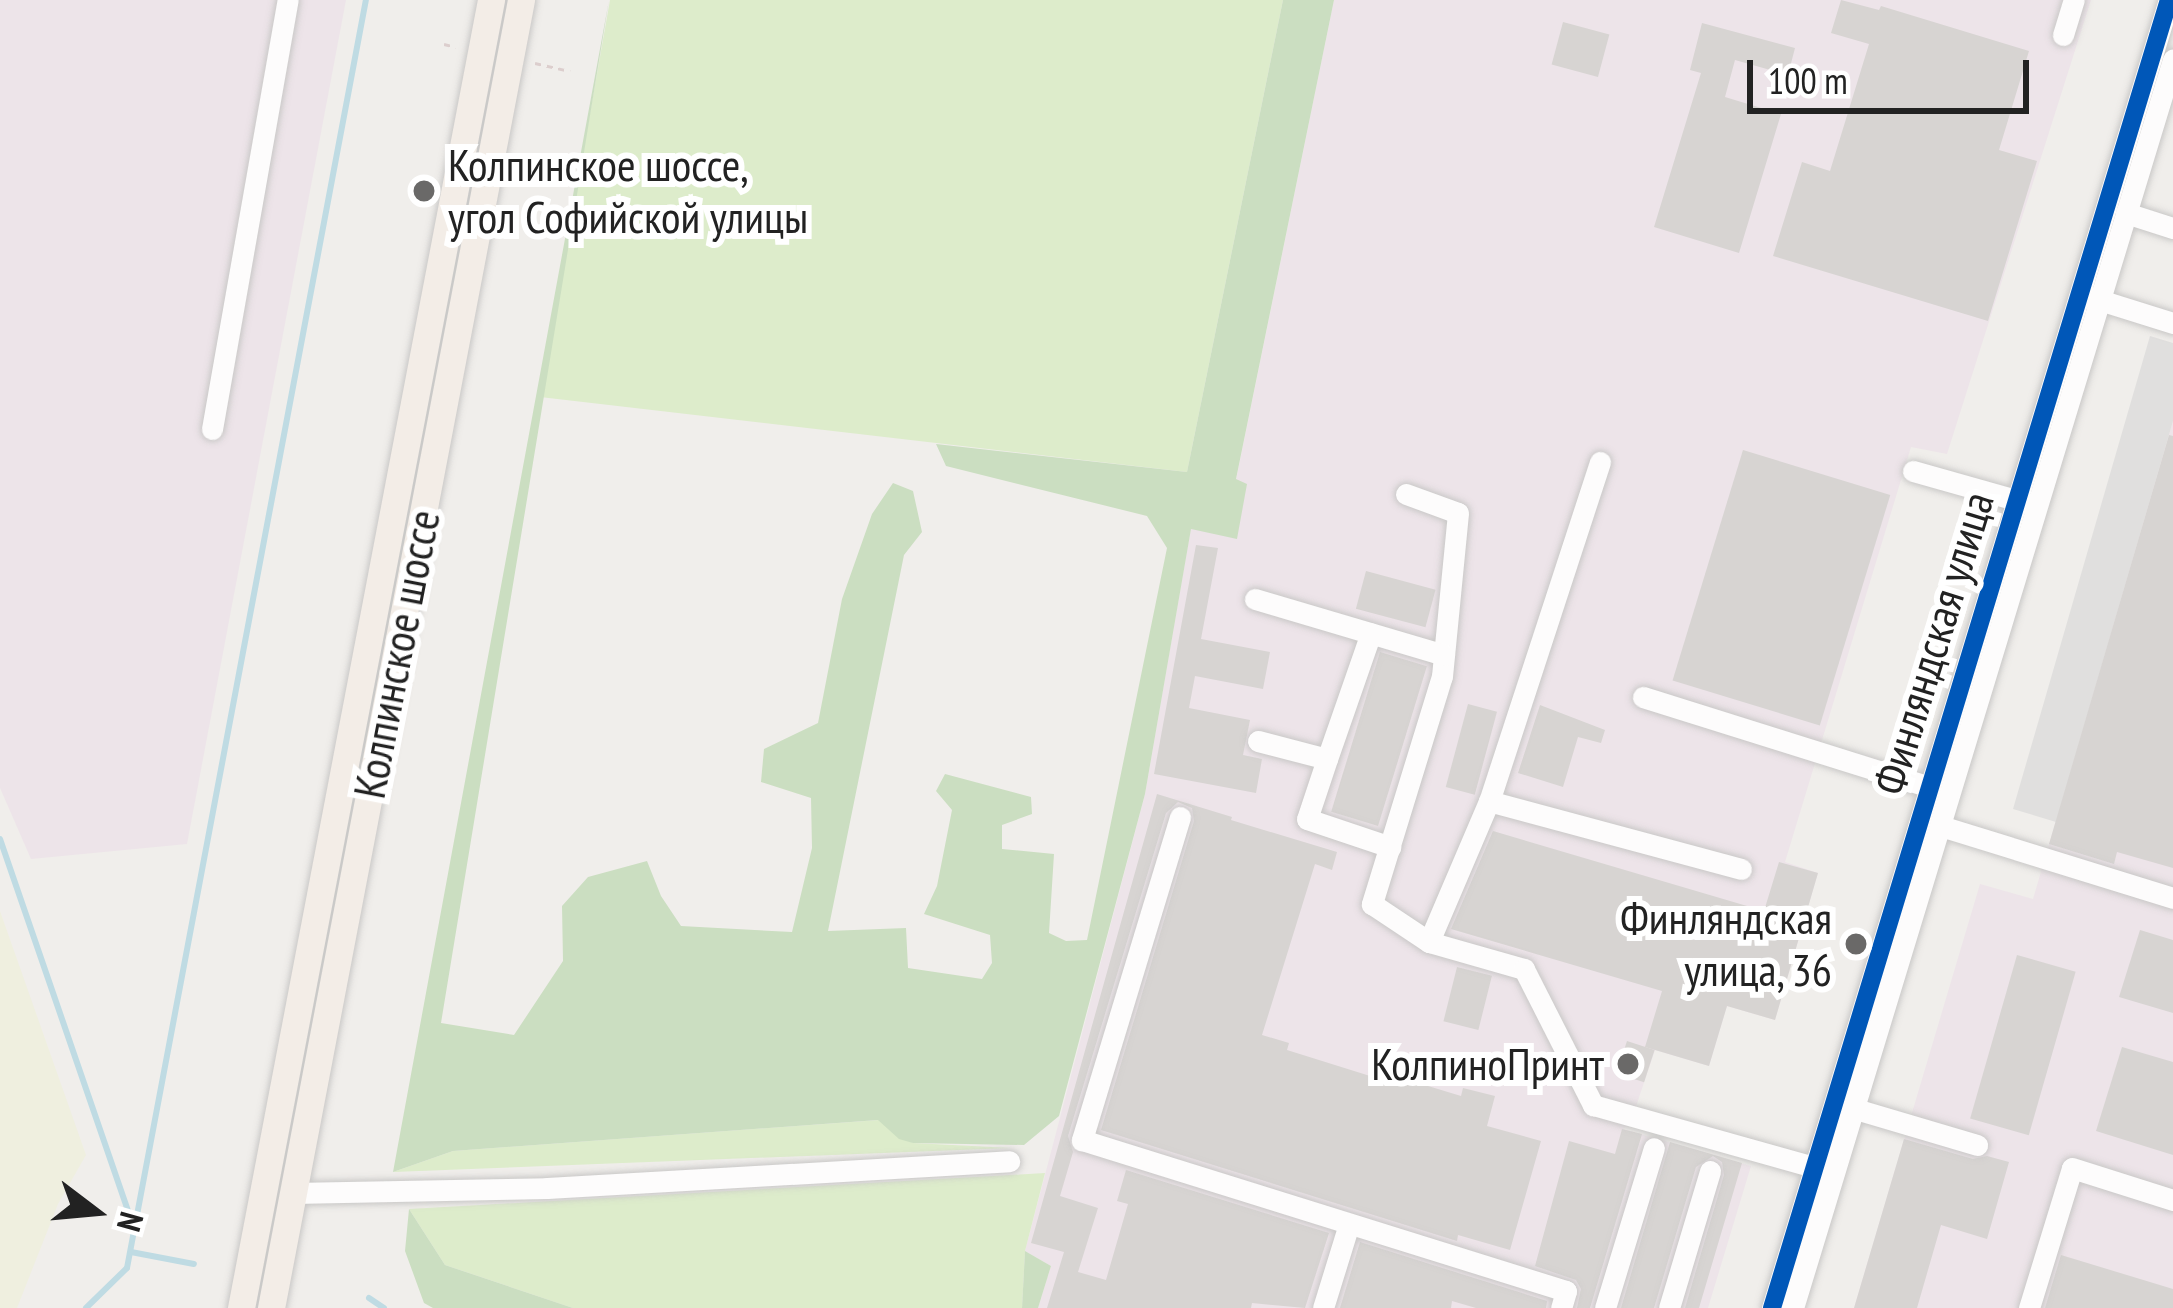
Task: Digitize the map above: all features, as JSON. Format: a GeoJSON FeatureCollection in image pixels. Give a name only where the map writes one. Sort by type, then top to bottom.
{"type":"FeatureCollection","features":[{"type":"Feature","properties":{"kind":"main road","name":"Колпинское шоссе"},"geometry":{"type":"LineString","coordinates":[[241,1308],[491,0]]}},
{"type":"Feature","properties":{"kind":"main road","name":"Колпинское шоссе"},"geometry":{"type":"LineString","coordinates":[[271,1308],[521,0]]}},
{"type":"Feature","properties":{"kind":"street"},"geometry":{"type":"LineString","coordinates":[[212,429],[288,0]]}},
{"type":"Feature","properties":{"kind":"street"},"geometry":{"type":"LineString","coordinates":[[2063,35],[2074,0]]}},
{"type":"Feature","properties":{"kind":"street","name":"Финляндская улица"},"geometry":{"type":"LineString","coordinates":[[1845,1106],[1944,827],[2028,504],[2169,0]]}},
{"type":"Feature","properties":{"kind":"street","name":"Финляндская улица"},"geometry":{"type":"LineString","coordinates":[[2089,297],[2126,213],[2173,60]]}},
{"type":"Feature","properties":{"kind":"street"},"geometry":{"type":"LineString","coordinates":[[2126,213],[2173,228]]}},
{"type":"Feature","properties":{"kind":"street"},"geometry":{"type":"LineString","coordinates":[[2089,297],[2173,322]]}},
{"type":"Feature","properties":{"kind":"street"},"geometry":{"type":"LineString","coordinates":[[1429,942],[1489,801],[1600,462]]}},
{"type":"Feature","properties":{"kind":"street"},"geometry":{"type":"LineString","coordinates":[[1913,471],[2028,504]]}},
{"type":"Feature","properties":{"kind":"street"},"geometry":{"type":"LineString","coordinates":[[1406,494],[1458,513],[1444,655],[1372,904],[1429,942],[1524,969],[1593,1105],[1825,1171]]}},
{"type":"Feature","properties":{"kind":"street","name":"Финляндская улица"},"geometry":{"type":"LineString","coordinates":[[1793,1308],[1825,1171],[1930,787],[2028,504]]}},
{"type":"Feature","properties":{"kind":"street"},"geometry":{"type":"LineString","coordinates":[[1255,599],[1444,655]]}},
{"type":"Feature","properties":{"kind":"street"},"geometry":{"type":"LineString","coordinates":[[1371,633],[1307,819],[1390,847]]}},
{"type":"Feature","properties":{"kind":"street"},"geometry":{"type":"LineString","coordinates":[[1643,697],[1930,787]]}},
{"type":"Feature","properties":{"kind":"street"},"geometry":{"type":"LineString","coordinates":[[1258,742],[1327,760]]}},
{"type":"Feature","properties":{"kind":"street"},"geometry":{"type":"LineString","coordinates":[[1489,801],[1741,869]]}},
{"type":"Feature","properties":{"kind":"street"},"geometry":{"type":"LineString","coordinates":[[1180,817],[1082,1140],[1566,1291],[1561,1308]]}},
{"type":"Feature","properties":{"kind":"street"},"geometry":{"type":"LineString","coordinates":[[1944,827],[2173,898]]}},
{"type":"Feature","properties":{"kind":"street"},"geometry":{"type":"LineString","coordinates":[[1845,1106],[1977,1144]]}},
{"type":"Feature","properties":{"kind":"street"},"geometry":{"type":"LineString","coordinates":[[1605,1308],[1654,1148]]}},
{"type":"Feature","properties":{"kind":"street"},"geometry":{"type":"LineString","coordinates":[[293,1193],[547,1187],[1010,1161]]}},
{"type":"Feature","properties":{"kind":"street"},"geometry":{"type":"LineString","coordinates":[[2029,1308],[2072,1168],[2173,1199]]}},
{"type":"Feature","properties":{"kind":"street","name":"Финляндская улица"},"geometry":{"type":"LineString","coordinates":[[1772,1308],[1825,1171]]}},
{"type":"Feature","properties":{"kind":"street"},"geometry":{"type":"LineString","coordinates":[[1670,1308],[1710,1172]]}},
{"type":"Feature","properties":{"kind":"street"},"geometry":{"type":"LineString","coordinates":[[1323,1308],[1348,1224]]}},
{"type":"Feature","properties":{"kind":"path"},"geometry":{"type":"LineString","coordinates":[[444,44],[470,49]]}},
{"type":"Feature","properties":{"kind":"path"},"geometry":{"type":"LineString","coordinates":[[525,61],[570,71]]}},
{"type":"Feature","properties":{"kind":"shaded area"},"geometry":{"type":"Polygon","coordinates":[[[0,0],[346,0],[187,844],[31,859],[0,788],[0,0]]]}},
{"type":"Feature","properties":{"kind":"shaded area"},"geometry":{"type":"Polygon","coordinates":[[[1334,0],[2091,0],[1947,454],[1911,447],[1785,862],[1818,873],[1775,1020],[1727,1006],[1709,1066],[1655,1050],[1630,1124],[1623,1129],[1751,1166],[1708,1308],[1038,1308],[1051,1266],[1025,1251],[1145,794],[1191,528],[1237,538],[1236,480],[1334,0]]]}},
{"type":"Feature","properties":{"kind":"shaded area"},"geometry":{"type":"Polygon","coordinates":[[[2150,336],[2173,343],[2173,421],[2056,822],[2013,809],[2150,336]]]}},
{"type":"Feature","properties":{"kind":"shaded area"},"geometry":{"type":"Polygon","coordinates":[[[2173,421],[2173,1308],[1854,1308],[1980,884],[2033,899],[2173,421]]]}},
{"type":"Feature","properties":{"kind":"green space"},"geometry":{"type":"Polygon","coordinates":[[[609,0],[441,1023],[514,1035],[563,961],[562,906],[588,877],[647,861],[661,896],[681,926],[792,932],[812,848],[811,798],[761,782],[764,749],[818,723],[842,599],[872,514],[893,483],[913,491],[922,532],[904,555],[828,931],[906,928],[908,968],[982,979],[992,963],[990,935],[924,914],[937,886],[952,810],[936,791],[945,774],[1031,797],[1032,814],[1002,825],[1002,849],[1054,854],[1049,933],[1066,941],[1087,940],[1167,548],[1147,516],[946,466],[936,444],[1187,472],[1283,0],[1334,0],[1236,479],[1247,484],[1237,539],[1191,529],[1145,794],[1059,1116],[1024,1145],[913,1143],[899,1139],[878,1120],[453,1151],[393,1172],[609,0]]]}},
{"type":"Feature","properties":{"kind":"green space"},"geometry":{"type":"Polygon","coordinates":[[[610,0],[1283,0],[1187,472],[540,397],[610,0]]]}},
{"type":"Feature","properties":{"kind":"green space"},"geometry":{"type":"Polygon","coordinates":[[[0,911],[86,1155],[58,1204],[17,1308],[0,1308],[0,911]]]}},
{"type":"Feature","properties":{"kind":"green space"},"geometry":{"type":"Polygon","coordinates":[[[879,1120],[913,1143],[1011,1148],[393,1172],[453,1151],[879,1120]]]}},
{"type":"Feature","properties":{"kind":"green space"},"geometry":{"type":"Polygon","coordinates":[[[1045,1173],[1025,1251],[1022,1308],[573,1308],[445,1265],[409,1209],[1045,1173]]]}},
{"type":"Feature","properties":{"kind":"green space"},"geometry":{"type":"Polygon","coordinates":[[[409,1209],[445,1265],[573,1308],[433,1308],[424,1303],[405,1251],[409,1209]]]}},
{"type":"Feature","properties":{"kind":"green space"},"geometry":{"type":"Polygon","coordinates":[[[1025,1251],[1051,1266],[1038,1308],[1022,1308],[1025,1251]]]}},
{"type":"Feature","properties":{"kind":"building"},"geometry":{"type":"Polygon","coordinates":[[[1841,0],[1879,10],[1881,6],[2029,51],[1999,150],[2037,161],[1988,321],[1773,256],[1802,162],[1830,171],[1869,44],[1831,33],[1841,0]]]}},
{"type":"Feature","properties":{"kind":"building"},"geometry":{"type":"Polygon","coordinates":[[[1563,22],[1609,34],[1598,77],[1552,65],[1563,22]]]}},
{"type":"Feature","properties":{"kind":"building"},"geometry":{"type":"Polygon","coordinates":[[[1702,23],[1795,48],[1788,75],[1735,60],[1725,97],[1781,114],[1739,253],[1654,227],[1701,73],[1690,70],[1702,23]]]}},
{"type":"Feature","properties":{"kind":"building"},"geometry":{"type":"Polygon","coordinates":[[[2169,435],[2173,436],[2173,868],[2117,852],[2114,864],[2049,844],[2169,435]]]}},
{"type":"Feature","properties":{"kind":"building"},"geometry":{"type":"Polygon","coordinates":[[[1743,450],[1890,495],[1820,725],[1673,680],[1743,450]]]}},
{"type":"Feature","properties":{"kind":"building"},"geometry":{"type":"Polygon","coordinates":[[[1196,545],[1218,548],[1201,639],[1270,652],[1263,689],[1195,676],[1189,708],[1250,720],[1243,755],[1262,759],[1256,793],[1154,774],[1196,545]]]}},
{"type":"Feature","properties":{"kind":"building"},"geometry":{"type":"Polygon","coordinates":[[[1366,571],[1436,590],[1425,627],[1356,609],[1366,571]]]}},
{"type":"Feature","properties":{"kind":"building"},"geometry":{"type":"Polygon","coordinates":[[[1380,652],[1427,666],[1378,826],[1331,812],[1380,652]]]}},
{"type":"Feature","properties":{"kind":"building"},"geometry":{"type":"Polygon","coordinates":[[[1468,704],[1497,712],[1475,795],[1446,787],[1468,704]]]}},
{"type":"Feature","properties":{"kind":"building"},"geometry":{"type":"Polygon","coordinates":[[[1540,705],[1605,730],[1601,743],[1578,737],[1563,787],[1518,773],[1540,705]]]}},
{"type":"Feature","properties":{"kind":"building"},"geometry":{"type":"Polygon","coordinates":[[[1157,794],[1337,852],[1332,870],[1315,864],[1262,1035],[1289,1043],[1287,1050],[1402,1086],[1405,1079],[1461,1096],[1463,1088],[1495,1096],[1487,1126],[1541,1141],[1510,1250],[1458,1235],[1457,1241],[1101,1130],[1194,821],[1192,808],[1178,802],[1166,813],[1068,1136],[1073,1152],[1060,1196],[1098,1208],[1078,1272],[1106,1280],[1128,1204],[1117,1201],[1126,1170],[1329,1233],[1305,1308],[1252,1303],[1251,1308],[1047,1308],[1064,1252],[1031,1243],[1157,794]]]}},
{"type":"Feature","properties":{"kind":"building"},"geometry":{"type":"Polygon","coordinates":[[[1493,831],[1764,911],[1779,862],[1818,873],[1775,1020],[1727,1006],[1709,1066],[1645,1047],[1662,991],[1451,929],[1493,831]]]}},
{"type":"Feature","properties":{"kind":"building"},"geometry":{"type":"Polygon","coordinates":[[[2140,930],[2173,940],[2173,1013],[2119,997],[2140,930]]]}},
{"type":"Feature","properties":{"kind":"building"},"geometry":{"type":"Polygon","coordinates":[[[2017,955],[2076,972],[2029,1135],[1970,1118],[2017,955]]]}},
{"type":"Feature","properties":{"kind":"building"},"geometry":{"type":"Polygon","coordinates":[[[1457,967],[1492,976],[1478,1030],[1443,1021],[1457,967]]]}},
{"type":"Feature","properties":{"kind":"building"},"geometry":{"type":"Polygon","coordinates":[[[1627,1041],[1655,1050],[1644,1082],[1616,1073],[1627,1041]]]}},
{"type":"Feature","properties":{"kind":"building"},"geometry":{"type":"Polygon","coordinates":[[[2122,1047],[2173,1062],[2173,1155],[2096,1131],[2122,1047]]]}},
{"type":"Feature","properties":{"kind":"building"},"geometry":{"type":"Polygon","coordinates":[[[1622,1129],[1642,1134],[1590,1308],[1577,1308],[1581,1289],[1576,1280],[1535,1266],[1569,1141],[1615,1154],[1622,1129]]]}},
{"type":"Feature","properties":{"kind":"building"},"geometry":{"type":"Polygon","coordinates":[[[1904,1139],[1973,1159],[1987,1156],[2009,1162],[1987,1239],[1941,1225],[1917,1308],[1854,1308],[1904,1139]]]}},
{"type":"Feature","properties":{"kind":"building"},"geometry":{"type":"Polygon","coordinates":[[[1670,1142],[1742,1163],[1699,1308],[1685,1308],[1724,1175],[1722,1162],[1713,1156],[1696,1167],[1654,1308],[1621,1308],[1670,1142]]]}},
{"type":"Feature","properties":{"kind":"building"},"geometry":{"type":"Polygon","coordinates":[[[1360,1242],[1547,1301],[1546,1308],[1476,1308],[1452,1301],[1451,1308],[1340,1308],[1360,1242]]]}},
{"type":"Feature","properties":{"kind":"building"},"geometry":{"type":"Polygon","coordinates":[[[2061,1255],[2173,1289],[2173,1308],[2045,1308],[2061,1255]]]}},
{"type":"Feature","properties":{"kind":"waterway"},"geometry":{"type":"LineString","coordinates":[[86,1308],[127,1268],[366,0]]}},
{"type":"Feature","properties":{"kind":"waterway"},"geometry":{"type":"LineString","coordinates":[[0,839],[133,1226]]}},
{"type":"Feature","properties":{"kind":"waterway"},"geometry":{"type":"LineString","coordinates":[[131,1252],[194,1264]]}},
{"type":"Feature","properties":{"kind":"waterway"},"geometry":{"type":"LineString","coordinates":[[369,1298],[384,1308]]}},
{"type":"Feature","properties":{"kind":"cycle path"},"geometry":{"type":"LineString","coordinates":[[1772,1308],[2169,0]]}},
{"type":"Feature","properties":{"kind":"place","name":"Колпинское шоссе, угол Софийской улицы"},"geometry":{"type":"Point","coordinates":[424,191]}},
{"type":"Feature","properties":{"kind":"place","name":"Финляндская улица, 36"},"geometry":{"type":"Point","coordinates":[1856,944]}},
{"type":"Feature","properties":{"kind":"place","name":"КолпиноПринт"},"geometry":{"type":"Point","coordinates":[1628,1064]}}]}
